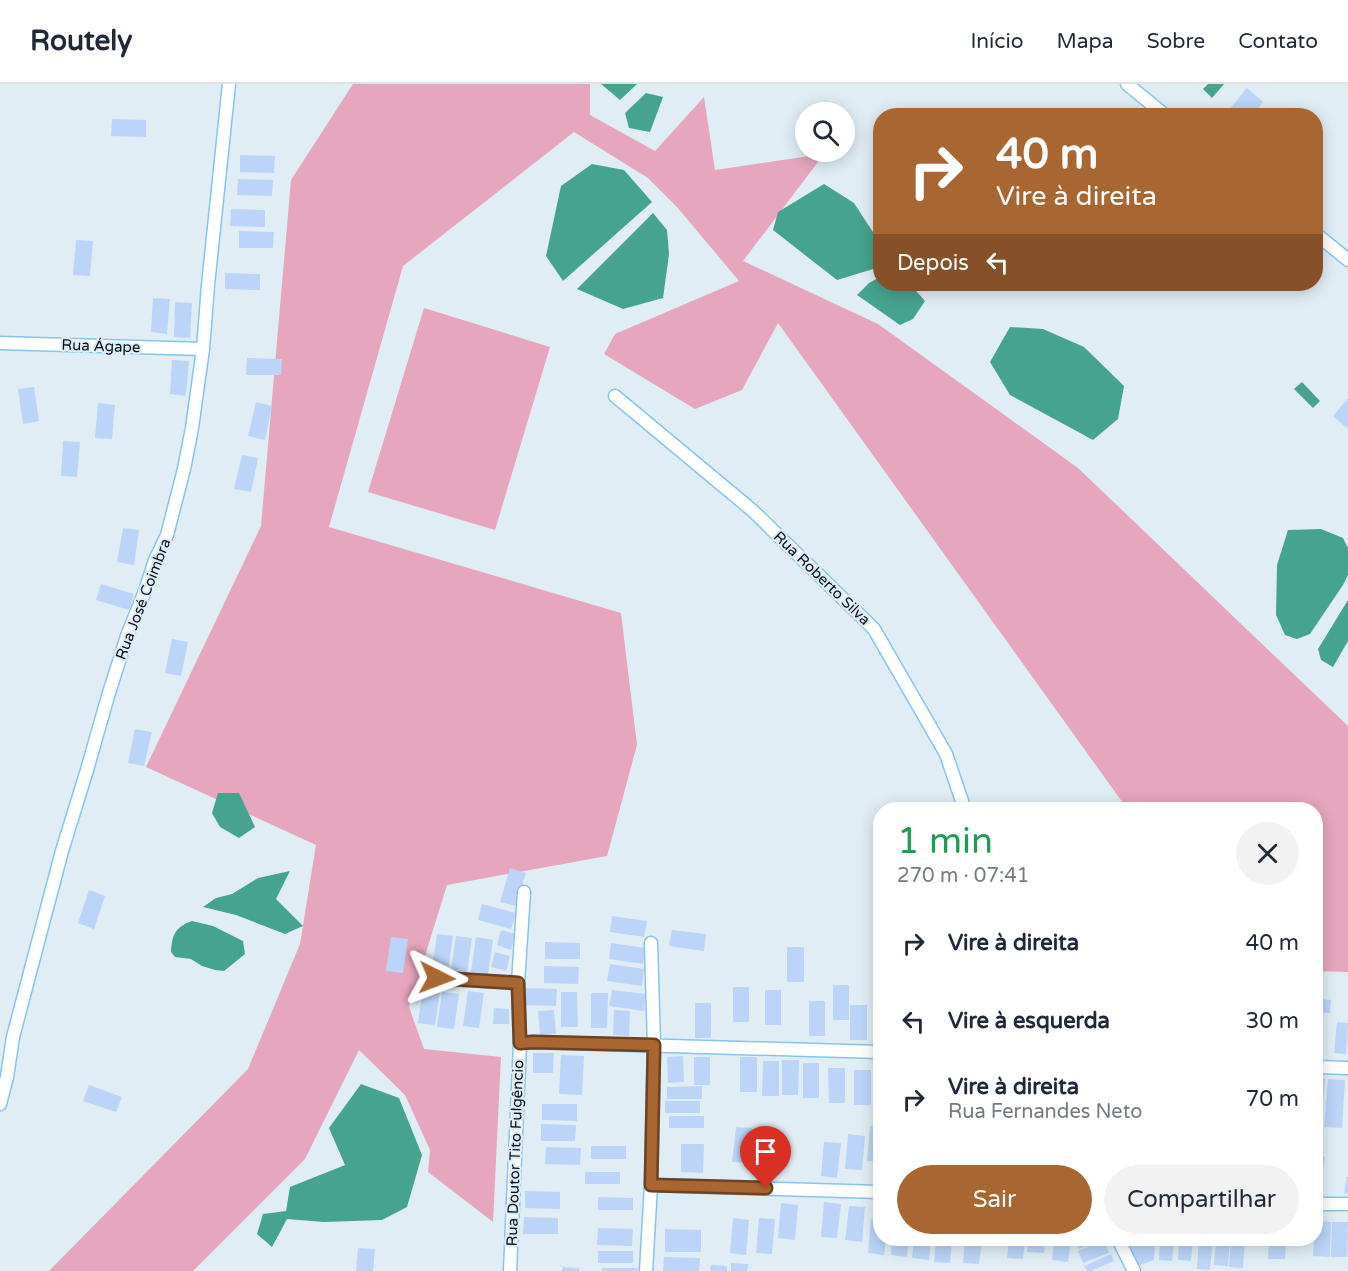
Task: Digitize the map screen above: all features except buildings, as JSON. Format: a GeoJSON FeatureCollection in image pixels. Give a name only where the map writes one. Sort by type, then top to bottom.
{"type":"FeatureCollection","features":[{"type":"Feature","properties":{"kind":"street","name":"Rua José Coimbra"},"geometry":{"type":"LineString","coordinates":[[0,1104],[13,1037],[62,851],[108,696],[155,560],[167,535],[192,428],[203,350],[229,84]]}},
{"type":"Feature","properties":{"kind":"street"},"geometry":{"type":"LineString","coordinates":[[1127,84],[1156,108]]}},
{"type":"Feature","properties":{"kind":"street"},"geometry":{"type":"LineString","coordinates":[[1323,240],[1348,260]]}},
{"type":"Feature","properties":{"kind":"street","name":"Rua Ágape"},"geometry":{"type":"LineString","coordinates":[[0,344],[203,350]]}},
{"type":"Feature","properties":{"kind":"street","name":"Rua Roberto Silva"},"geometry":{"type":"LineString","coordinates":[[615,396],[752,510],[873,629],[946,754],[962,802]]}},
{"type":"Feature","properties":{"kind":"street","name":"Rua Doutor Tito Fulgêncio"},"geometry":{"type":"LineString","coordinates":[[510,1271],[520,1043],[518,983],[524,892]]}},
{"type":"Feature","properties":{"kind":"street"},"geometry":{"type":"LineString","coordinates":[[646,1271],[651,1185],[654,1045],[651,943]]}},
{"type":"Feature","properties":{"kind":"street"},"geometry":{"type":"LineString","coordinates":[[437,978],[518,983]]}},
{"type":"Feature","properties":{"kind":"street"},"geometry":{"type":"LineString","coordinates":[[520,1043],[873,1052]]}},
{"type":"Feature","properties":{"kind":"street"},"geometry":{"type":"LineString","coordinates":[[1323,1067],[1348,1068]]}},
{"type":"Feature","properties":{"kind":"street"},"geometry":{"type":"LineString","coordinates":[[651,1185],[873,1192]]}},
{"type":"Feature","properties":{"kind":"street"},"geometry":{"type":"LineString","coordinates":[[1323,1204],[1348,1204]]}},
{"type":"Feature","properties":{"kind":"street"},"geometry":{"type":"LineString","coordinates":[[1122,1246],[1134,1271]]}},
{"type":"Feature","properties":{"kind":"shaded area"},"geometry":{"type":"Polygon","coordinates":[[[353,84],[590,84],[590,115],[655,151],[704,97],[715,170],[795,158],[795,162],[818,162],[743,261],[878,324],[1078,468],[1348,726],[1348,972],[1323,971],[1323,802],[1122,802],[778,323],[742,390],[695,409],[604,354],[615,334],[739,281],[677,207],[648,178],[574,132],[403,266],[329,527],[621,613],[637,745],[607,856],[447,885],[409,1007],[424,1049],[501,1057],[493,1222],[428,1172],[430,1150],[405,1095],[359,1050],[305,1159],[193,1271],[49,1271],[248,1069],[300,944],[316,845],[146,767],[261,526],[291,180],[353,84]]]}},
{"type":"Feature","properties":{"kind":"shaded area"},"geometry":{"type":"Polygon","coordinates":[[[601,84],[637,84],[620,100],[601,84]]]}},
{"type":"Feature","properties":{"kind":"shaded area"},"geometry":{"type":"Polygon","coordinates":[[[1208,84],[1224,84],[1212,98],[1203,89],[1208,84]]]}},
{"type":"Feature","properties":{"kind":"shaded area"},"geometry":{"type":"Polygon","coordinates":[[[646,93],[663,97],[650,132],[629,128],[625,113],[646,93]]]}},
{"type":"Feature","properties":{"kind":"shaded area"},"geometry":{"type":"Polygon","coordinates":[[[592,164],[624,170],[652,202],[563,281],[546,256],[561,186],[592,164]]]}},
{"type":"Feature","properties":{"kind":"shaded area"},"geometry":{"type":"Polygon","coordinates":[[[824,184],[854,203],[873,232],[873,269],[837,280],[773,230],[778,212],[824,184]]]}},
{"type":"Feature","properties":{"kind":"shaded area"},"geometry":{"type":"Polygon","coordinates":[[[653,213],[667,230],[669,254],[663,298],[623,309],[577,289],[653,213]]]}},
{"type":"Feature","properties":{"kind":"shaded area"},"geometry":{"type":"Polygon","coordinates":[[[873,281],[873,291],[916,291],[925,301],[913,319],[900,325],[857,295],[873,281]]]}},
{"type":"Feature","properties":{"kind":"shaded area"},"geometry":{"type":"Polygon","coordinates":[[[424,308],[550,347],[495,530],[368,492],[424,308]]]}},
{"type":"Feature","properties":{"kind":"shaded area"},"geometry":{"type":"Polygon","coordinates":[[[1010,327],[1043,329],[1084,347],[1124,386],[1118,419],[1093,440],[1010,395],[990,362],[1010,327]]]}},
{"type":"Feature","properties":{"kind":"shaded area"},"geometry":{"type":"Polygon","coordinates":[[[1302,382],[1320,401],[1313,408],[1294,389],[1302,382]]]}},
{"type":"Feature","properties":{"kind":"shaded area"},"geometry":{"type":"Polygon","coordinates":[[[1321,529],[1343,538],[1348,548],[1348,575],[1310,634],[1297,639],[1285,635],[1276,615],[1277,565],[1288,530],[1321,529]]]}},
{"type":"Feature","properties":{"kind":"shaded area"},"geometry":{"type":"Polygon","coordinates":[[[1348,600],[1348,641],[1333,667],[1321,660],[1318,649],[1348,600]]]}},
{"type":"Feature","properties":{"kind":"shaded area"},"geometry":{"type":"Polygon","coordinates":[[[218,793],[239,793],[255,827],[239,838],[220,827],[212,813],[218,793]]]}},
{"type":"Feature","properties":{"kind":"shaded area"},"geometry":{"type":"Polygon","coordinates":[[[290,871],[276,899],[303,926],[285,934],[236,915],[203,907],[216,898],[232,894],[258,878],[290,871]]]}},
{"type":"Feature","properties":{"kind":"shaded area"},"geometry":{"type":"Polygon","coordinates":[[[192,921],[213,926],[243,941],[245,954],[224,971],[202,966],[191,959],[175,957],[171,952],[174,936],[178,929],[192,921]]]}},
{"type":"Feature","properties":{"kind":"shaded area"},"geometry":{"type":"Polygon","coordinates":[[[361,1084],[399,1098],[422,1155],[407,1207],[382,1220],[324,1222],[287,1219],[272,1247],[257,1234],[263,1214],[286,1211],[290,1187],[345,1165],[329,1128],[361,1084]]]}},
{"type":"Feature","properties":{"kind":"route"},"geometry":{"type":"LineString","coordinates":[[437,978],[518,983],[520,1043],[654,1045],[651,1185],[766,1188]]}}]}
